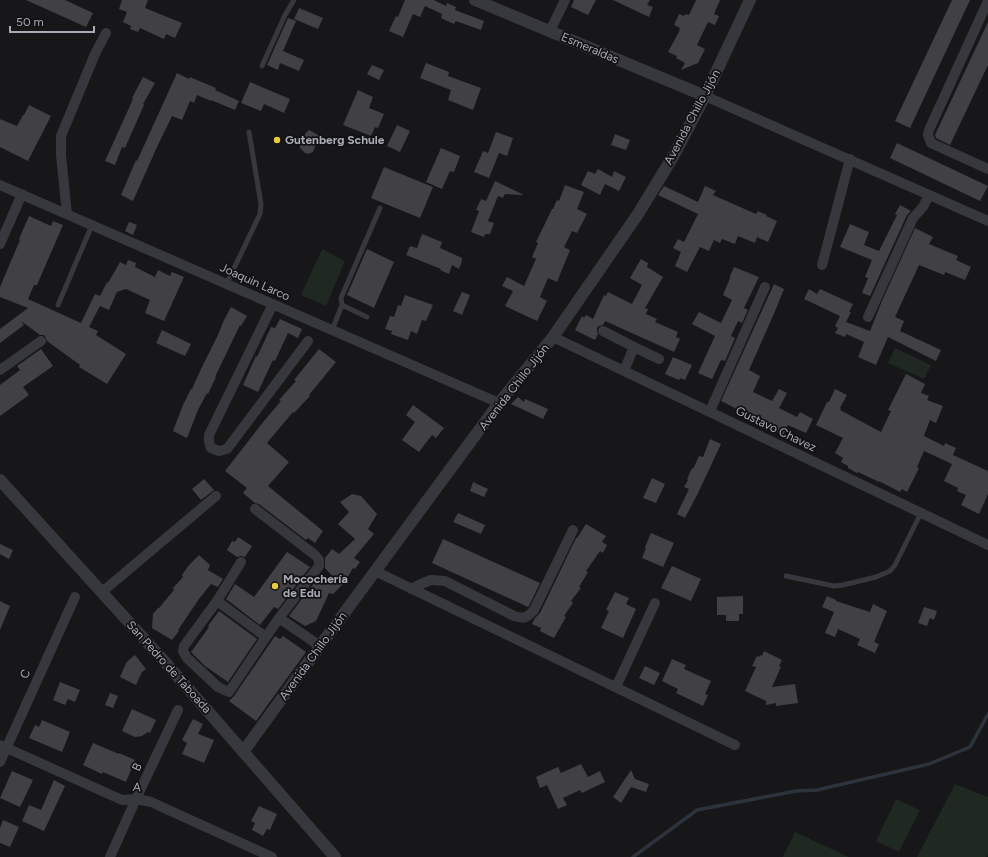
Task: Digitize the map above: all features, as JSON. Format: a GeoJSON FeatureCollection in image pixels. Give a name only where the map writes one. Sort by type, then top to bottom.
{"type":"FeatureCollection","features":[{"type":"Feature","properties":{"kind":"street","name":"Esmeraldas"},"geometry":{"type":"LineString","coordinates":[[476,0],[705,96]]}},
{"type":"Feature","properties":{"kind":"street"},"geometry":{"type":"LineString","coordinates":[[550,31],[565,0]]}},
{"type":"Feature","properties":{"kind":"street","name":"Avenida Chillo Jijón"},"geometry":{"type":"LineString","coordinates":[[243,752],[499,403],[553,337],[638,214],[674,155],[705,96],[750,0]]}},
{"type":"Feature","properties":{"kind":"street"},"geometry":{"type":"LineString","coordinates":[[988,2],[932,123],[928,135],[931,143],[988,169]]}},
{"type":"Feature","properties":{"kind":"street"},"geometry":{"type":"LineString","coordinates":[[67,214],[61,155],[61,136],[95,54],[106,33]]}},
{"type":"Feature","properties":{"kind":"street"},"geometry":{"type":"LineString","coordinates":[[705,96],[988,221]]}},
{"type":"Feature","properties":{"kind":"street"},"geometry":{"type":"LineString","coordinates":[[822,265],[850,159]]}},
{"type":"Feature","properties":{"kind":"street","name":"Joaquìn Larco"},"geometry":{"type":"LineString","coordinates":[[0,185],[499,403]]}},
{"type":"Feature","properties":{"kind":"street"},"geometry":{"type":"LineString","coordinates":[[0,244],[22,194]]}},
{"type":"Feature","properties":{"kind":"street"},"geometry":{"type":"LineString","coordinates":[[868,317],[913,218],[923,207],[929,195]]}},
{"type":"Feature","properties":{"kind":"street"},"geometry":{"type":"LineString","coordinates":[[710,411],[765,287]]}},
{"type":"Feature","properties":{"kind":"street"},"geometry":{"type":"LineString","coordinates":[[273,304],[209,435],[211,448],[219,451],[227,449],[308,341]]}},
{"type":"Feature","properties":{"kind":"street"},"geometry":{"type":"LineString","coordinates":[[603,331],[659,359]]}},
{"type":"Feature","properties":{"kind":"street","name":"Gustavo Chavez"},"geometry":{"type":"LineString","coordinates":[[553,337],[988,545]]}},
{"type":"Feature","properties":{"kind":"street"},"geometry":{"type":"LineString","coordinates":[[0,370],[41,340]]}},
{"type":"Feature","properties":{"kind":"street"},"geometry":{"type":"LineString","coordinates":[[624,371],[634,347]]}},
{"type":"Feature","properties":{"kind":"street","name":"San Pedro de Taboada"},"geometry":{"type":"LineString","coordinates":[[0,480],[189,689],[335,857]]}},
{"type":"Feature","properties":{"kind":"street"},"geometry":{"type":"LineString","coordinates":[[102,592],[216,496]]}},
{"type":"Feature","properties":{"kind":"street"},"geometry":{"type":"LineString","coordinates":[[241,562],[217,601],[184,646],[183,651],[188,658],[218,687],[229,692],[279,618],[319,566],[320,562],[315,555],[255,509]]}},
{"type":"Feature","properties":{"kind":"street"},"geometry":{"type":"LineString","coordinates":[[411,589],[432,580],[445,581],[514,616],[522,618],[528,616],[534,610],[573,530]]}},
{"type":"Feature","properties":{"kind":"street"},"geometry":{"type":"LineString","coordinates":[[375,572],[736,745]]}},
{"type":"Feature","properties":{"kind":"street","name":"C"},"geometry":{"type":"LineString","coordinates":[[0,762],[3,746],[75,597]]}},
{"type":"Feature","properties":{"kind":"street"},"geometry":{"type":"LineString","coordinates":[[217,601],[266,637]]}},
{"type":"Feature","properties":{"kind":"street"},"geometry":{"type":"LineString","coordinates":[[616,687],[655,603]]}},
{"type":"Feature","properties":{"kind":"street"},"geometry":{"type":"LineString","coordinates":[[279,618],[320,646]]}},
{"type":"Feature","properties":{"kind":"street","name":"B"},"geometry":{"type":"LineString","coordinates":[[110,857],[178,710]]}},
{"type":"Feature","properties":{"kind":"street","name":"A"},"geometry":{"type":"LineString","coordinates":[[3,746],[122,800],[136,799],[151,802],[272,857]]}},
{"type":"Feature","properties":{"kind":"lane"},"geometry":{"type":"LineString","coordinates":[[262,66],[285,15],[294,0]]}},
{"type":"Feature","properties":{"kind":"lane"},"geometry":{"type":"LineString","coordinates":[[227,284],[260,214],[261,208],[249,132]]}},
{"type":"Feature","properties":{"kind":"lane"},"geometry":{"type":"LineString","coordinates":[[332,330],[342,305],[341,298],[380,208]]}},
{"type":"Feature","properties":{"kind":"lane"},"geometry":{"type":"LineString","coordinates":[[58,305],[92,225]]}},
{"type":"Feature","properties":{"kind":"lane"},"geometry":{"type":"LineString","coordinates":[[342,305],[367,317]]}},
{"type":"Feature","properties":{"kind":"lane"},"geometry":{"type":"LineString","coordinates":[[786,576],[834,586],[884,574],[890,571],[895,565],[921,513]]}},
{"type":"Feature","properties":{"kind":"shaded area"},"geometry":{"type":"Polygon","coordinates":[[[322,249],[345,261],[326,306],[301,295],[322,249]]]}},
{"type":"Feature","properties":{"kind":"shaded area"},"geometry":{"type":"Polygon","coordinates":[[[895,348],[931,365],[924,379],[888,363],[895,348]]]}},
{"type":"Feature","properties":{"kind":"shaded area"},"geometry":{"type":"Polygon","coordinates":[[[955,784],[988,797],[988,854],[986,857],[917,857],[955,784]]]}},
{"type":"Feature","properties":{"kind":"shaded area"},"geometry":{"type":"Polygon","coordinates":[[[896,799],[920,810],[899,852],[876,841],[896,799]]]}},
{"type":"Feature","properties":{"kind":"shaded area"},"geometry":{"type":"Polygon","coordinates":[[[795,832],[849,857],[783,857],[795,832]]]}},
{"type":"Feature","properties":{"kind":"building"},"geometry":{"type":"Polygon","coordinates":[[[26,0],[65,0],[93,13],[86,27],[26,0]]]}},
{"type":"Feature","properties":{"kind":"building"},"geometry":{"type":"Polygon","coordinates":[[[122,0],[148,0],[145,8],[182,23],[175,38],[166,34],[164,39],[140,28],[138,32],[130,29],[131,26],[123,22],[127,12],[119,9],[122,0]]]}},
{"type":"Feature","properties":{"kind":"building"},"geometry":{"type":"Polygon","coordinates":[[[405,0],[434,0],[446,6],[447,3],[456,7],[455,10],[484,21],[481,30],[456,21],[454,24],[441,18],[442,14],[425,6],[420,17],[413,14],[403,37],[389,31],[396,16],[398,17],[405,0]]]}},
{"type":"Feature","properties":{"kind":"building"},"geometry":{"type":"Polygon","coordinates":[[[574,0],[596,0],[588,15],[571,7],[574,0]]]}},
{"type":"Feature","properties":{"kind":"building"},"geometry":{"type":"Polygon","coordinates":[[[613,0],[650,0],[647,5],[653,7],[649,17],[613,0]]]}},
{"type":"Feature","properties":{"kind":"building"},"geometry":{"type":"Polygon","coordinates":[[[696,0],[720,0],[714,14],[719,16],[715,25],[708,22],[697,45],[705,49],[698,63],[681,70],[685,63],[676,58],[677,56],[668,52],[680,30],[680,28],[674,25],[679,14],[684,16],[685,14],[689,15],[696,0]]]}},
{"type":"Feature","properties":{"kind":"building"},"geometry":{"type":"Polygon","coordinates":[[[952,0],[970,0],[910,128],[895,121],[952,0]]]}},
{"type":"Feature","properties":{"kind":"building"},"geometry":{"type":"Polygon","coordinates":[[[299,8],[323,18],[318,29],[294,19],[299,8]]]}},
{"type":"Feature","properties":{"kind":"building"},"geometry":{"type":"Polygon","coordinates":[[[288,18],[296,21],[283,51],[304,60],[299,71],[280,63],[278,70],[267,65],[288,18]]]}},
{"type":"Feature","properties":{"kind":"building"},"geometry":{"type":"Polygon","coordinates":[[[988,22],[988,65],[950,145],[936,138],[935,135],[988,22]]]}},
{"type":"Feature","properties":{"kind":"building"},"geometry":{"type":"Polygon","coordinates":[[[426,63],[449,72],[448,76],[481,88],[473,110],[448,100],[451,90],[420,78],[426,63]]]}},
{"type":"Feature","properties":{"kind":"building"},"geometry":{"type":"Polygon","coordinates":[[[372,65],[384,70],[379,80],[367,74],[372,65]]]}},
{"type":"Feature","properties":{"kind":"building"},"geometry":{"type":"Polygon","coordinates":[[[177,73],[189,79],[190,77],[216,88],[215,90],[239,101],[235,110],[197,95],[194,103],[190,101],[182,120],[172,116],[133,201],[121,195],[177,73]]]}},
{"type":"Feature","properties":{"kind":"building"},"geometry":{"type":"Polygon","coordinates":[[[143,77],[155,83],[143,104],[144,105],[125,148],[122,147],[115,165],[105,161],[133,99],[132,98],[143,77]]]}},
{"type":"Feature","properties":{"kind":"building"},"geometry":{"type":"Polygon","coordinates":[[[250,82],[290,99],[284,113],[264,104],[261,111],[241,103],[250,82]]]}},
{"type":"Feature","properties":{"kind":"building"},"geometry":{"type":"Polygon","coordinates":[[[358,90],[373,97],[369,108],[384,114],[378,128],[375,127],[371,136],[343,125],[358,90]]]}},
{"type":"Feature","properties":{"kind":"building"},"geometry":{"type":"Polygon","coordinates":[[[29,105],[51,116],[28,161],[0,147],[0,119],[17,126],[29,105]]]}},
{"type":"Feature","properties":{"kind":"building"},"geometry":{"type":"Polygon","coordinates":[[[397,125],[410,131],[400,152],[387,146],[397,125]]]}},
{"type":"Feature","properties":{"kind":"building"},"geometry":{"type":"Polygon","coordinates":[[[309,130],[324,138],[317,142],[313,152],[308,154],[300,148],[300,144],[302,140],[305,139],[305,134],[309,130]]]}},
{"type":"Feature","properties":{"kind":"building"},"geometry":{"type":"Polygon","coordinates":[[[496,132],[513,138],[507,156],[499,153],[489,178],[474,172],[483,151],[488,153],[496,132]]]}},
{"type":"Feature","properties":{"kind":"building"},"geometry":{"type":"Polygon","coordinates":[[[615,134],[630,140],[626,150],[611,145],[615,134]]]}},
{"type":"Feature","properties":{"kind":"building"},"geometry":{"type":"Polygon","coordinates":[[[897,143],[988,186],[980,201],[890,158],[897,143]]]}},
{"type":"Feature","properties":{"kind":"building"},"geometry":{"type":"Polygon","coordinates":[[[441,148],[460,156],[454,172],[450,171],[442,189],[426,182],[441,148]]]}},
{"type":"Feature","properties":{"kind":"building"},"geometry":{"type":"Polygon","coordinates":[[[384,167],[433,187],[420,218],[371,198],[384,167]]]}},
{"type":"Feature","properties":{"kind":"building"},"geometry":{"type":"Polygon","coordinates":[[[598,169],[612,177],[614,171],[626,177],[619,191],[605,184],[600,195],[581,185],[588,171],[595,174],[598,169]]]}},
{"type":"Feature","properties":{"kind":"building"},"geometry":{"type":"Polygon","coordinates":[[[495,181],[524,195],[505,194],[503,198],[498,196],[488,221],[494,223],[490,234],[485,234],[484,237],[471,232],[479,211],[476,210],[481,199],[486,201],[495,181]]]}},
{"type":"Feature","properties":{"kind":"building"},"geometry":{"type":"Polygon","coordinates":[[[565,185],[584,192],[577,209],[587,214],[577,233],[572,231],[564,247],[570,250],[557,282],[548,278],[540,297],[547,301],[537,321],[505,306],[513,291],[502,286],[507,277],[524,286],[536,259],[532,257],[538,243],[536,242],[557,200],[559,201],[565,185]]]}},
{"type":"Feature","properties":{"kind":"building"},"geometry":{"type":"Polygon","coordinates":[[[664,186],[698,202],[705,186],[716,191],[713,195],[756,214],[758,211],[777,221],[768,242],[757,237],[755,243],[738,236],[735,244],[722,239],[720,243],[714,240],[709,251],[700,247],[687,272],[675,266],[681,252],[673,248],[678,239],[684,242],[698,214],[658,195],[664,186]]]}},
{"type":"Feature","properties":{"kind":"building"},"geometry":{"type":"Polygon","coordinates":[[[900,205],[911,211],[907,215],[870,296],[862,293],[868,278],[865,277],[872,260],[840,247],[850,224],[869,232],[864,245],[879,251],[897,215],[895,214],[900,205]]]}},
{"type":"Feature","properties":{"kind":"building"},"geometry":{"type":"Polygon","coordinates":[[[29,216],[51,226],[53,221],[63,225],[37,285],[34,285],[28,299],[81,323],[95,294],[100,296],[120,262],[126,265],[128,260],[136,263],[135,267],[155,277],[158,270],[170,276],[172,272],[184,277],[164,321],[145,313],[150,300],[126,289],[117,292],[109,310],[100,306],[89,327],[98,331],[96,335],[126,354],[107,384],[79,367],[80,365],[47,341],[44,335],[40,335],[21,321],[24,325],[0,343],[0,329],[28,308],[0,297],[0,287],[29,216]]]}},
{"type":"Feature","properties":{"kind":"building"},"geometry":{"type":"Polygon","coordinates":[[[129,222],[137,225],[133,235],[125,231],[129,222]]]}},
{"type":"Feature","properties":{"kind":"building"},"geometry":{"type":"Polygon","coordinates":[[[915,228],[933,237],[929,244],[958,256],[956,260],[971,267],[965,280],[945,272],[944,275],[919,265],[895,317],[904,321],[900,331],[941,350],[936,361],[888,337],[876,365],[858,357],[864,342],[846,334],[845,337],[835,333],[838,328],[835,326],[840,316],[804,299],[809,289],[817,294],[820,289],[853,304],[846,322],[870,331],[915,228]]]}},
{"type":"Feature","properties":{"kind":"building"},"geometry":{"type":"Polygon","coordinates":[[[422,234],[442,242],[440,248],[462,258],[459,269],[452,265],[449,274],[440,270],[441,269],[406,255],[410,246],[417,248],[422,234]]]}},
{"type":"Feature","properties":{"kind":"building"},"geometry":{"type":"Polygon","coordinates":[[[367,249],[394,262],[374,308],[347,295],[367,249]]]}},
{"type":"Feature","properties":{"kind":"building"},"geometry":{"type":"Polygon","coordinates":[[[641,259],[648,263],[647,267],[663,277],[645,308],[648,309],[646,314],[657,319],[655,322],[678,332],[676,337],[680,339],[674,352],[605,321],[603,325],[597,328],[598,334],[595,340],[575,330],[582,316],[584,318],[586,315],[593,319],[604,295],[606,296],[608,292],[632,304],[642,285],[630,278],[641,259]]]}},
{"type":"Feature","properties":{"kind":"building"},"geometry":{"type":"Polygon","coordinates":[[[734,267],[759,277],[744,308],[748,310],[742,323],[738,321],[731,336],[735,338],[725,361],[721,360],[712,379],[698,373],[715,336],[692,324],[699,312],[721,323],[732,300],[723,295],[734,267]]]}},
{"type":"Feature","properties":{"kind":"building"},"geometry":{"type":"Polygon","coordinates":[[[774,284],[784,289],[749,370],[760,376],[753,392],[772,401],[779,389],[787,393],[779,408],[797,417],[800,412],[813,419],[806,433],[788,425],[783,435],[770,428],[771,426],[721,401],[774,284]]]}},
{"type":"Feature","properties":{"kind":"building"},"geometry":{"type":"Polygon","coordinates":[[[462,292],[470,295],[462,315],[453,311],[462,292]]]}},
{"type":"Feature","properties":{"kind":"building"},"geometry":{"type":"Polygon","coordinates":[[[405,295],[433,305],[426,321],[422,320],[417,334],[411,331],[408,340],[391,334],[392,331],[385,329],[390,316],[394,317],[398,305],[401,306],[405,295]]]}},
{"type":"Feature","properties":{"kind":"building"},"geometry":{"type":"Polygon","coordinates":[[[231,307],[247,316],[241,326],[240,325],[208,394],[207,393],[198,410],[187,438],[173,431],[183,405],[231,307]]]}},
{"type":"Feature","properties":{"kind":"building"},"geometry":{"type":"Polygon","coordinates":[[[280,319],[302,329],[298,338],[288,333],[258,392],[243,385],[271,327],[275,328],[280,319]]]}},
{"type":"Feature","properties":{"kind":"building"},"geometry":{"type":"Polygon","coordinates":[[[162,330],[191,344],[185,356],[156,343],[162,330]]]}},
{"type":"Feature","properties":{"kind":"building"},"geometry":{"type":"Polygon","coordinates":[[[41,349],[53,366],[23,387],[29,395],[0,416],[0,385],[20,370],[17,366],[41,349]]]}},
{"type":"Feature","properties":{"kind":"building"},"geometry":{"type":"Polygon","coordinates":[[[319,349],[336,362],[309,395],[310,396],[294,413],[293,412],[267,443],[289,462],[268,486],[323,531],[315,543],[308,538],[306,540],[259,504],[255,503],[243,493],[247,488],[225,471],[281,401],[279,400],[296,381],[294,380],[319,349]]]}},
{"type":"Feature","properties":{"kind":"building"},"geometry":{"type":"Polygon","coordinates":[[[673,357],[692,365],[685,380],[680,378],[679,380],[665,374],[673,357]]]}},
{"type":"Feature","properties":{"kind":"building"},"geometry":{"type":"Polygon","coordinates":[[[906,374],[925,384],[921,393],[929,396],[927,400],[943,406],[936,423],[930,420],[924,436],[944,446],[945,443],[956,448],[953,455],[988,471],[988,494],[979,514],[961,505],[966,495],[957,491],[958,488],[944,481],[952,464],[924,451],[917,467],[919,468],[907,492],[902,489],[900,492],[848,468],[848,466],[841,462],[843,458],[835,453],[843,438],[816,425],[835,389],[847,395],[840,410],[881,432],[891,411],[888,410],[906,374]]]}},
{"type":"Feature","properties":{"kind":"building"},"geometry":{"type":"Polygon","coordinates":[[[518,397],[524,402],[525,399],[548,409],[543,419],[511,404],[518,397]]]}},
{"type":"Feature","properties":{"kind":"building"},"geometry":{"type":"Polygon","coordinates":[[[413,405],[444,428],[436,438],[432,435],[419,452],[402,440],[415,422],[406,415],[413,405]]]}},
{"type":"Feature","properties":{"kind":"building"},"geometry":{"type":"Polygon","coordinates":[[[710,439],[721,444],[685,518],[677,514],[689,489],[684,487],[699,456],[703,457],[710,439]]]}},
{"type":"Feature","properties":{"kind":"building"},"geometry":{"type":"Polygon","coordinates":[[[652,478],[665,484],[656,503],[643,498],[652,478]]]}},
{"type":"Feature","properties":{"kind":"building"},"geometry":{"type":"Polygon","coordinates":[[[204,479],[214,490],[201,500],[192,489],[204,479]]]}},
{"type":"Feature","properties":{"kind":"building"},"geometry":{"type":"Polygon","coordinates":[[[473,482],[488,489],[484,497],[470,491],[473,482]]]}},
{"type":"Feature","properties":{"kind":"building"},"geometry":{"type":"Polygon","coordinates":[[[352,494],[361,496],[377,514],[368,529],[374,534],[354,558],[360,562],[355,569],[353,568],[344,583],[333,594],[329,593],[316,621],[305,626],[289,616],[320,575],[331,582],[334,578],[325,568],[325,558],[332,549],[339,554],[355,539],[338,524],[349,512],[340,502],[352,494]]]}},
{"type":"Feature","properties":{"kind":"building"},"geometry":{"type":"Polygon","coordinates":[[[458,513],[485,525],[481,534],[453,522],[458,513]]]}},
{"type":"Feature","properties":{"kind":"building"},"geometry":{"type":"Polygon","coordinates":[[[586,524],[606,536],[602,542],[607,545],[603,553],[600,551],[586,571],[588,572],[579,587],[581,588],[571,601],[573,603],[564,616],[566,617],[554,638],[540,631],[541,628],[532,624],[540,613],[576,538],[586,524]]]}},
{"type":"Feature","properties":{"kind":"building"},"geometry":{"type":"Polygon","coordinates":[[[651,533],[674,543],[663,567],[642,558],[651,533]]]}},
{"type":"Feature","properties":{"kind":"building"},"geometry":{"type":"Polygon","coordinates":[[[238,537],[252,546],[245,557],[237,557],[227,550],[232,541],[235,542],[238,537]]]}},
{"type":"Feature","properties":{"kind":"building"},"geometry":{"type":"Polygon","coordinates":[[[443,539],[540,583],[529,606],[528,607],[432,563],[443,539]]]}},
{"type":"Feature","properties":{"kind":"building"},"geometry":{"type":"Polygon","coordinates":[[[0,544],[13,550],[9,559],[0,554],[0,544]]]}},
{"type":"Feature","properties":{"kind":"building"},"geometry":{"type":"Polygon","coordinates":[[[287,552],[310,567],[278,609],[274,607],[260,625],[226,599],[235,584],[254,597],[287,552]]]}},
{"type":"Feature","properties":{"kind":"building"},"geometry":{"type":"Polygon","coordinates":[[[199,555],[210,565],[208,570],[223,579],[218,587],[211,584],[199,599],[172,640],[152,628],[153,614],[174,590],[173,588],[183,577],[182,575],[189,565],[199,555]]]}},
{"type":"Feature","properties":{"kind":"building"},"geometry":{"type":"Polygon","coordinates":[[[672,566],[701,579],[691,601],[661,588],[672,566]]]}},
{"type":"Feature","properties":{"kind":"building"},"geometry":{"type":"Polygon","coordinates":[[[615,592],[629,598],[626,604],[636,609],[623,638],[601,628],[609,611],[606,610],[615,592]]]}},
{"type":"Feature","properties":{"kind":"building"},"geometry":{"type":"Polygon","coordinates":[[[743,596],[743,614],[739,614],[739,621],[726,621],[726,615],[717,615],[717,597],[743,596]]]}},
{"type":"Feature","properties":{"kind":"building"},"geometry":{"type":"Polygon","coordinates":[[[827,596],[836,601],[870,612],[873,604],[887,611],[874,642],[879,644],[875,653],[857,645],[860,639],[838,629],[835,637],[825,633],[834,612],[822,607],[827,596]]]}},
{"type":"Feature","properties":{"kind":"building"},"geometry":{"type":"Polygon","coordinates":[[[0,601],[10,606],[0,630],[0,601]]]}},
{"type":"Feature","properties":{"kind":"building"},"geometry":{"type":"Polygon","coordinates":[[[924,607],[937,611],[934,620],[930,618],[927,626],[918,623],[924,607]]]}},
{"type":"Feature","properties":{"kind":"building"},"geometry":{"type":"Polygon","coordinates":[[[219,611],[257,639],[228,682],[205,666],[191,652],[219,611]]]}},
{"type":"Feature","properties":{"kind":"building"},"geometry":{"type":"Polygon","coordinates":[[[275,636],[280,639],[283,636],[306,652],[256,721],[229,701],[275,636]]]}},
{"type":"Feature","properties":{"kind":"building"},"geometry":{"type":"Polygon","coordinates":[[[764,651],[782,660],[779,666],[781,667],[772,687],[795,684],[798,703],[776,706],[776,703],[766,705],[766,701],[745,691],[756,667],[752,666],[757,656],[762,656],[764,651]]]}},
{"type":"Feature","properties":{"kind":"building"},"geometry":{"type":"Polygon","coordinates":[[[135,655],[146,669],[142,672],[136,685],[120,677],[126,663],[135,655]]]}},
{"type":"Feature","properties":{"kind":"building"},"geometry":{"type":"Polygon","coordinates":[[[672,659],[686,665],[684,669],[711,681],[705,694],[708,695],[703,706],[676,693],[678,689],[662,681],[672,659]]]}},
{"type":"Feature","properties":{"kind":"building"},"geometry":{"type":"Polygon","coordinates":[[[645,666],[660,673],[654,685],[639,678],[645,666]]]}},
{"type":"Feature","properties":{"kind":"building"},"geometry":{"type":"Polygon","coordinates":[[[60,682],[80,690],[75,702],[68,699],[65,705],[53,700],[60,682]]]}},
{"type":"Feature","properties":{"kind":"building"},"geometry":{"type":"Polygon","coordinates":[[[110,693],[118,696],[113,708],[105,705],[110,693]]]}},
{"type":"Feature","properties":{"kind":"building"},"geometry":{"type":"Polygon","coordinates":[[[132,709],[156,720],[150,733],[148,732],[142,736],[135,737],[122,731],[132,709]]]}},
{"type":"Feature","properties":{"kind":"building"},"geometry":{"type":"Polygon","coordinates":[[[193,719],[203,724],[198,734],[214,740],[204,763],[182,754],[187,743],[182,740],[193,719]]]}},
{"type":"Feature","properties":{"kind":"building"},"geometry":{"type":"Polygon","coordinates":[[[42,720],[70,732],[62,752],[29,738],[35,725],[39,727],[42,720]]]}},
{"type":"Feature","properties":{"kind":"building"},"geometry":{"type":"Polygon","coordinates":[[[93,743],[135,760],[126,782],[103,772],[102,774],[83,765],[93,743]]]}},
{"type":"Feature","properties":{"kind":"building"},"geometry":{"type":"Polygon","coordinates":[[[581,764],[588,777],[600,771],[605,782],[582,793],[580,790],[563,798],[567,805],[558,809],[547,785],[540,788],[536,777],[558,767],[561,773],[581,764]]]}},
{"type":"Feature","properties":{"kind":"building"},"geometry":{"type":"Polygon","coordinates":[[[631,770],[635,779],[649,784],[646,792],[631,787],[621,803],[613,797],[631,770]]]}},
{"type":"Feature","properties":{"kind":"building"},"geometry":{"type":"Polygon","coordinates":[[[12,771],[33,780],[20,807],[0,798],[12,771]]]}},
{"type":"Feature","properties":{"kind":"building"},"geometry":{"type":"Polygon","coordinates":[[[54,780],[65,786],[44,831],[22,821],[29,805],[41,810],[54,780]]]}},
{"type":"Feature","properties":{"kind":"building"},"geometry":{"type":"Polygon","coordinates":[[[259,806],[277,814],[270,830],[267,829],[263,836],[252,830],[255,823],[251,821],[259,806]]]}},
{"type":"Feature","properties":{"kind":"building"},"geometry":{"type":"Polygon","coordinates":[[[3,820],[19,827],[10,847],[0,843],[0,828],[3,820]]]}},
{"type":"Feature","properties":{"kind":"waterway"},"geometry":{"type":"LineString","coordinates":[[633,857],[697,810],[796,791],[817,790],[929,764],[970,747],[988,714]]}},
{"type":"Feature","properties":{"kind":"place","name":"Gutenberg Schule"},"geometry":{"type":"Point","coordinates":[277,140]}},
{"type":"Feature","properties":{"kind":"place","name":"Mocochería de Edu"},"geometry":{"type":"Point","coordinates":[275,586]}}]}
